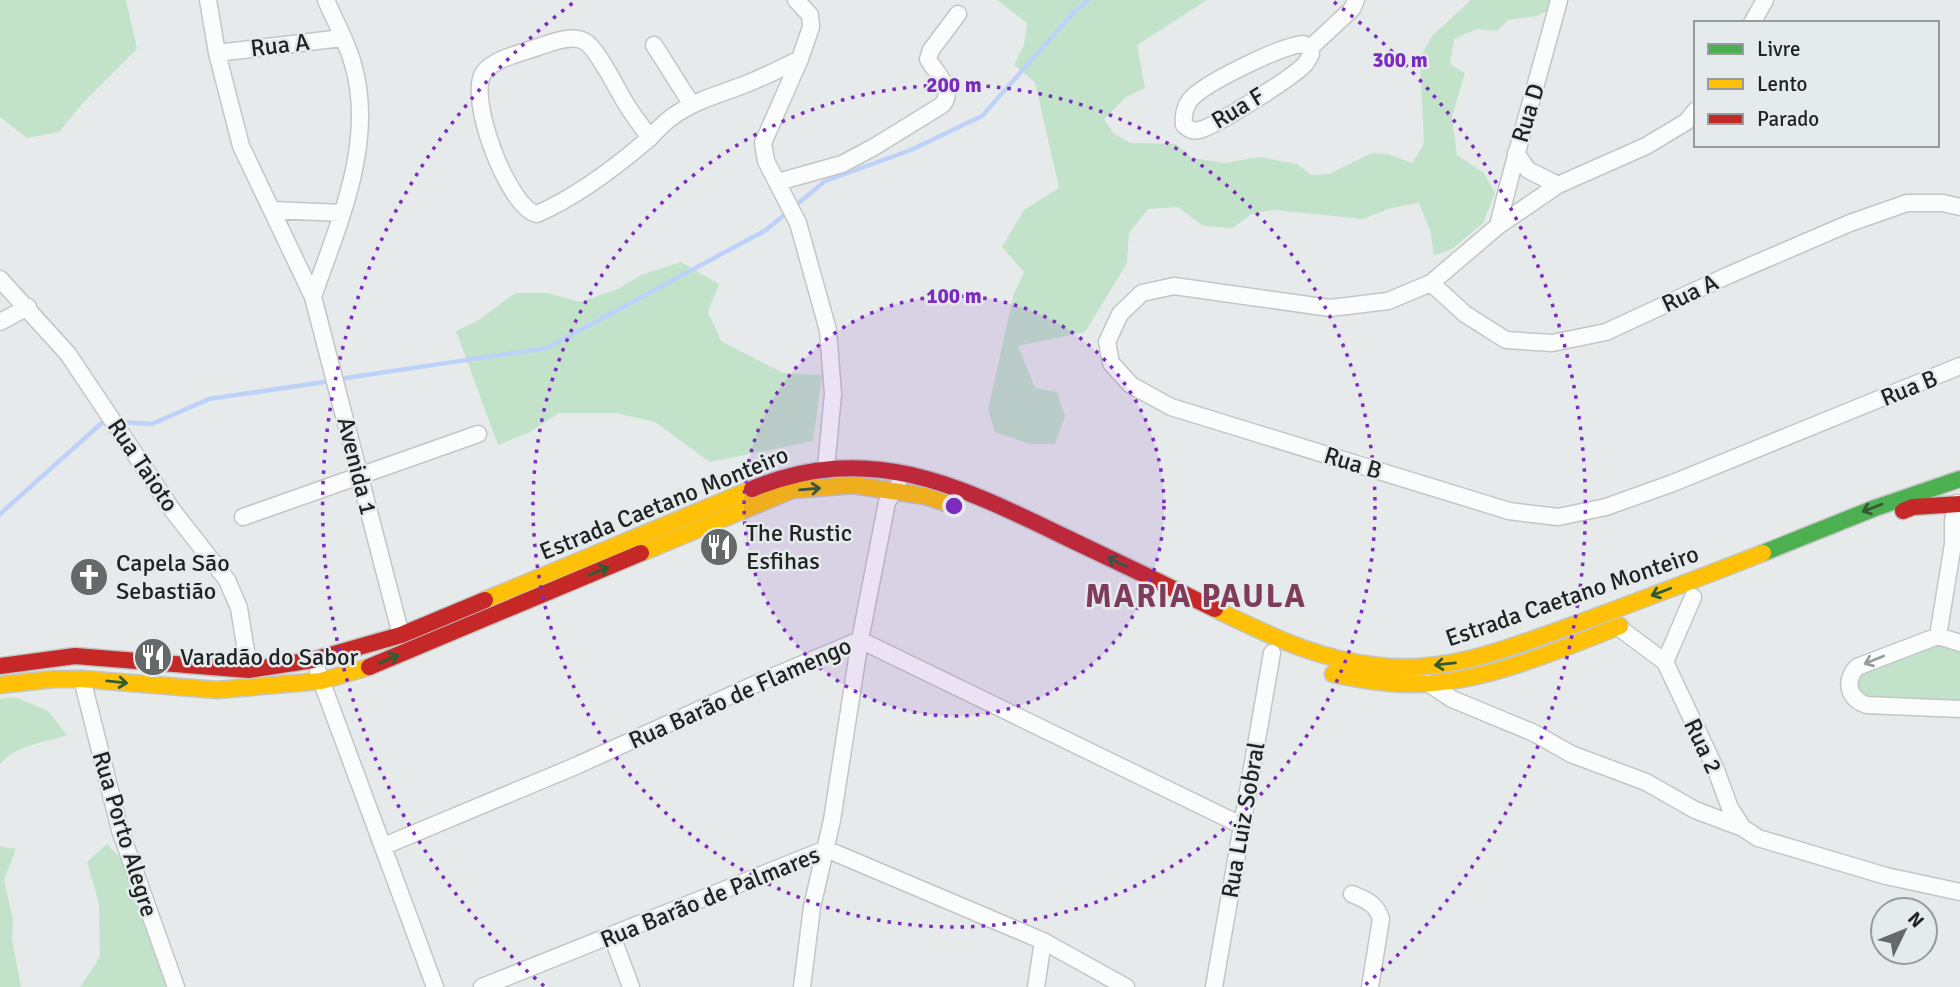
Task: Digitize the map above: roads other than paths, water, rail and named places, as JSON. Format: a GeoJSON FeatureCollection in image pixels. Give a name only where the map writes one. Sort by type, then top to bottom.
{"type":"FeatureCollection","features":[{"type":"Feature","properties":{"kind":"main road","name":"Estrada Caetano Monteiro"},"geometry":{"type":"LineString","coordinates":[[0,666],[75,656],[249,670],[313,660],[401,635],[783,476],[825,468],[854,467],[909,474],[978,495],[1297,648],[1334,660],[1422,667],[1463,662],[1545,635],[1739,563],[1876,506],[1960,480]]}},
{"type":"Feature","properties":{"kind":"main road","name":"Estrada Caetano Monteiro"},"geometry":{"type":"LineString","coordinates":[[0,685],[82,679],[217,690],[321,681],[371,666],[792,490],[853,485],[925,496],[985,515],[1278,656]]}},
{"type":"Feature","properties":{"kind":"main road","name":"Estrada Caetano Monteiro"},"geometry":{"type":"LineString","coordinates":[[1668,607],[1913,507],[1958,503]]}},
{"type":"Feature","properties":{"kind":"main road","name":"Estrada Caetano Monteiro"},"geometry":{"type":"LineString","coordinates":[[1320,671],[1369,682],[1428,683],[1477,674],[1538,656],[1624,624]]}},
{"type":"Feature","properties":{"kind":"street","name":"Avenida 1"},"geometry":{"type":"LineString","coordinates":[[208,0],[217,53],[241,146],[313,297],[401,635]]}},
{"type":"Feature","properties":{"kind":"street"},"geometry":{"type":"LineString","coordinates":[[313,297],[342,213],[359,148],[360,116],[353,64],[326,0]]}},
{"type":"Feature","properties":{"kind":"street"},"geometry":{"type":"LineString","coordinates":[[796,0],[807,9],[812,21],[800,60],[763,143],[766,160],[798,223],[828,330],[833,394],[825,468]]}},
{"type":"Feature","properties":{"kind":"street","name":"Rua F"},"geometry":{"type":"LineString","coordinates":[[1310,48],[1352,9],[1356,0]]}},
{"type":"Feature","properties":{"kind":"street","name":"Rua D"},"geometry":{"type":"LineString","coordinates":[[1498,226],[1559,0]]}},
{"type":"Feature","properties":{"kind":"street"},"geometry":{"type":"LineString","coordinates":[[1753,21],[1765,0]]}},
{"type":"Feature","properties":{"kind":"street"},"geometry":{"type":"LineString","coordinates":[[778,182],[842,164],[942,105],[947,99],[948,89],[928,58],[958,14]]}},
{"type":"Feature","properties":{"kind":"street","name":"Rua A"},"geometry":{"type":"LineString","coordinates":[[217,53],[342,38]]}},
{"type":"Feature","properties":{"kind":"street"},"geometry":{"type":"LineString","coordinates":[[650,138],[596,53],[584,40],[569,39],[527,51],[494,64],[480,79],[482,112],[496,157],[512,189],[532,213],[537,214],[572,195],[625,159],[650,138],[672,117],[692,105],[800,60]]}},
{"type":"Feature","properties":{"kind":"street","name":"Rua F"},"geometry":{"type":"LineString","coordinates":[[1303,44],[1310,48],[1311,54],[1306,63],[1227,116],[1199,131],[1190,130],[1184,125],[1183,114],[1189,101],[1202,89],[1286,48],[1303,44]]}},
{"type":"Feature","properties":{"kind":"street"},"geometry":{"type":"LineString","coordinates":[[654,45],[692,105]]}},
{"type":"Feature","properties":{"kind":"street"},"geometry":{"type":"LineString","coordinates":[[1431,284],[1498,226],[1558,185],[1646,146],[1686,122],[1694,112]]}},
{"type":"Feature","properties":{"kind":"street"},"geometry":{"type":"LineString","coordinates":[[1516,153],[1528,170],[1558,185]]}},
{"type":"Feature","properties":{"kind":"street","name":"Rua A"},"geometry":{"type":"LineString","coordinates":[[1431,284],[1465,314],[1506,340],[1552,343],[1606,332],[1850,223],[1907,203],[1960,206]]}},
{"type":"Feature","properties":{"kind":"street"},"geometry":{"type":"LineString","coordinates":[[273,210],[342,213]]}},
{"type":"Feature","properties":{"kind":"street","name":"Rua Taioto"},"geometry":{"type":"LineString","coordinates":[[0,279],[68,354],[173,511],[227,580],[239,608],[249,670]]}},
{"type":"Feature","properties":{"kind":"street","name":"Rua B"},"geometry":{"type":"LineString","coordinates":[[1431,284],[1388,301],[1330,307],[1174,286],[1142,293],[1120,314],[1107,342],[1111,363],[1131,385],[1171,407],[1509,512],[1558,516],[1606,507],[1673,483],[1960,366]]}},
{"type":"Feature","properties":{"kind":"street"},"geometry":{"type":"LineString","coordinates":[[0,322],[28,307]]}},
{"type":"Feature","properties":{"kind":"street"},"geometry":{"type":"LineString","coordinates":[[243,517],[478,434]]}},
{"type":"Feature","properties":{"kind":"street"},"geometry":{"type":"LineString","coordinates":[[802,987],[812,907],[826,849],[860,640],[887,502],[909,474]]}},
{"type":"Feature","properties":{"kind":"street"},"geometry":{"type":"LineString","coordinates":[[1938,636],[1953,544],[1953,520],[1958,503]]}},
{"type":"Feature","properties":{"kind":"street"},"geometry":{"type":"LineString","coordinates":[[1665,662],[1693,597]]}},
{"type":"Feature","properties":{"kind":"street","name":"Rua 2"},"geometry":{"type":"LineString","coordinates":[[1624,624],[1665,662],[1716,770],[1730,808],[1743,828]]}},
{"type":"Feature","properties":{"kind":"street"},"geometry":{"type":"LineString","coordinates":[[1960,643],[1938,636],[1857,667],[1850,678],[1851,692],[1860,703],[1867,705],[1960,709]]}},
{"type":"Feature","properties":{"kind":"street","name":"Rua Barão de Flamengo"},"geometry":{"type":"LineString","coordinates":[[384,846],[578,765],[760,682],[860,640],[1243,825]]}},
{"type":"Feature","properties":{"kind":"street","name":"Rua Luiz Sobral"},"geometry":{"type":"LineString","coordinates":[[1214,987],[1243,825],[1278,656]]}},
{"type":"Feature","properties":{"kind":"street"},"geometry":{"type":"LineString","coordinates":[[313,660],[435,987]]}},
{"type":"Feature","properties":{"kind":"street","name":"Rua Porto Alegre"},"geometry":{"type":"LineString","coordinates":[[82,679],[120,830],[176,987]]}},
{"type":"Feature","properties":{"kind":"street"},"geometry":{"type":"LineString","coordinates":[[1428,683],[1452,699],[1516,724],[1571,754],[1631,776],[1695,810],[1743,828],[1758,838],[1908,881],[1960,892]]}},
{"type":"Feature","properties":{"kind":"street","name":"Rua Barão de Palmares"},"geometry":{"type":"LineString","coordinates":[[482,987],[826,849],[1043,941],[1126,987]]}},
{"type":"Feature","properties":{"kind":"street"},"geometry":{"type":"LineString","coordinates":[[1352,894],[1371,902],[1378,909],[1381,919],[1370,987]]}},
{"type":"Feature","properties":{"kind":"street"},"geometry":{"type":"LineString","coordinates":[[612,936],[631,987]]}},
{"type":"Feature","properties":{"kind":"street"},"geometry":{"type":"LineString","coordinates":[[1036,987],[1043,941]]}},
{"type":"Feature","properties":{"kind":"waterway"},"geometry":{"type":"LineString","coordinates":[[339,379],[547,348],[766,230],[825,181],[911,150],[982,116],[1075,11],[1089,0]]}},
{"type":"Feature","properties":{"kind":"waterway"},"geometry":{"type":"LineString","coordinates":[[119,422],[152,424],[209,399],[331,381]]}},
{"type":"Feature","properties":{"kind":"waterway"},"geometry":{"type":"LineString","coordinates":[[0,514],[106,421]]}},
{"type":"Feature","properties":{"kind":"place","name":"The Rustic Esfihas"},"geometry":{"type":"Point","coordinates":[719,547]}},
{"type":"Feature","properties":{"kind":"place","name":"Capela São Sebastião"},"geometry":{"type":"Point","coordinates":[89,577]}},
{"type":"Feature","properties":{"kind":"place","name":"Varadão do Sabor"},"geometry":{"type":"Point","coordinates":[153,657]}},
{"type":"Feature","properties":{"kind":"district","name":"MARIA PAULA"},"geometry":{"type":"Point","coordinates":[1196,596]}}]}
